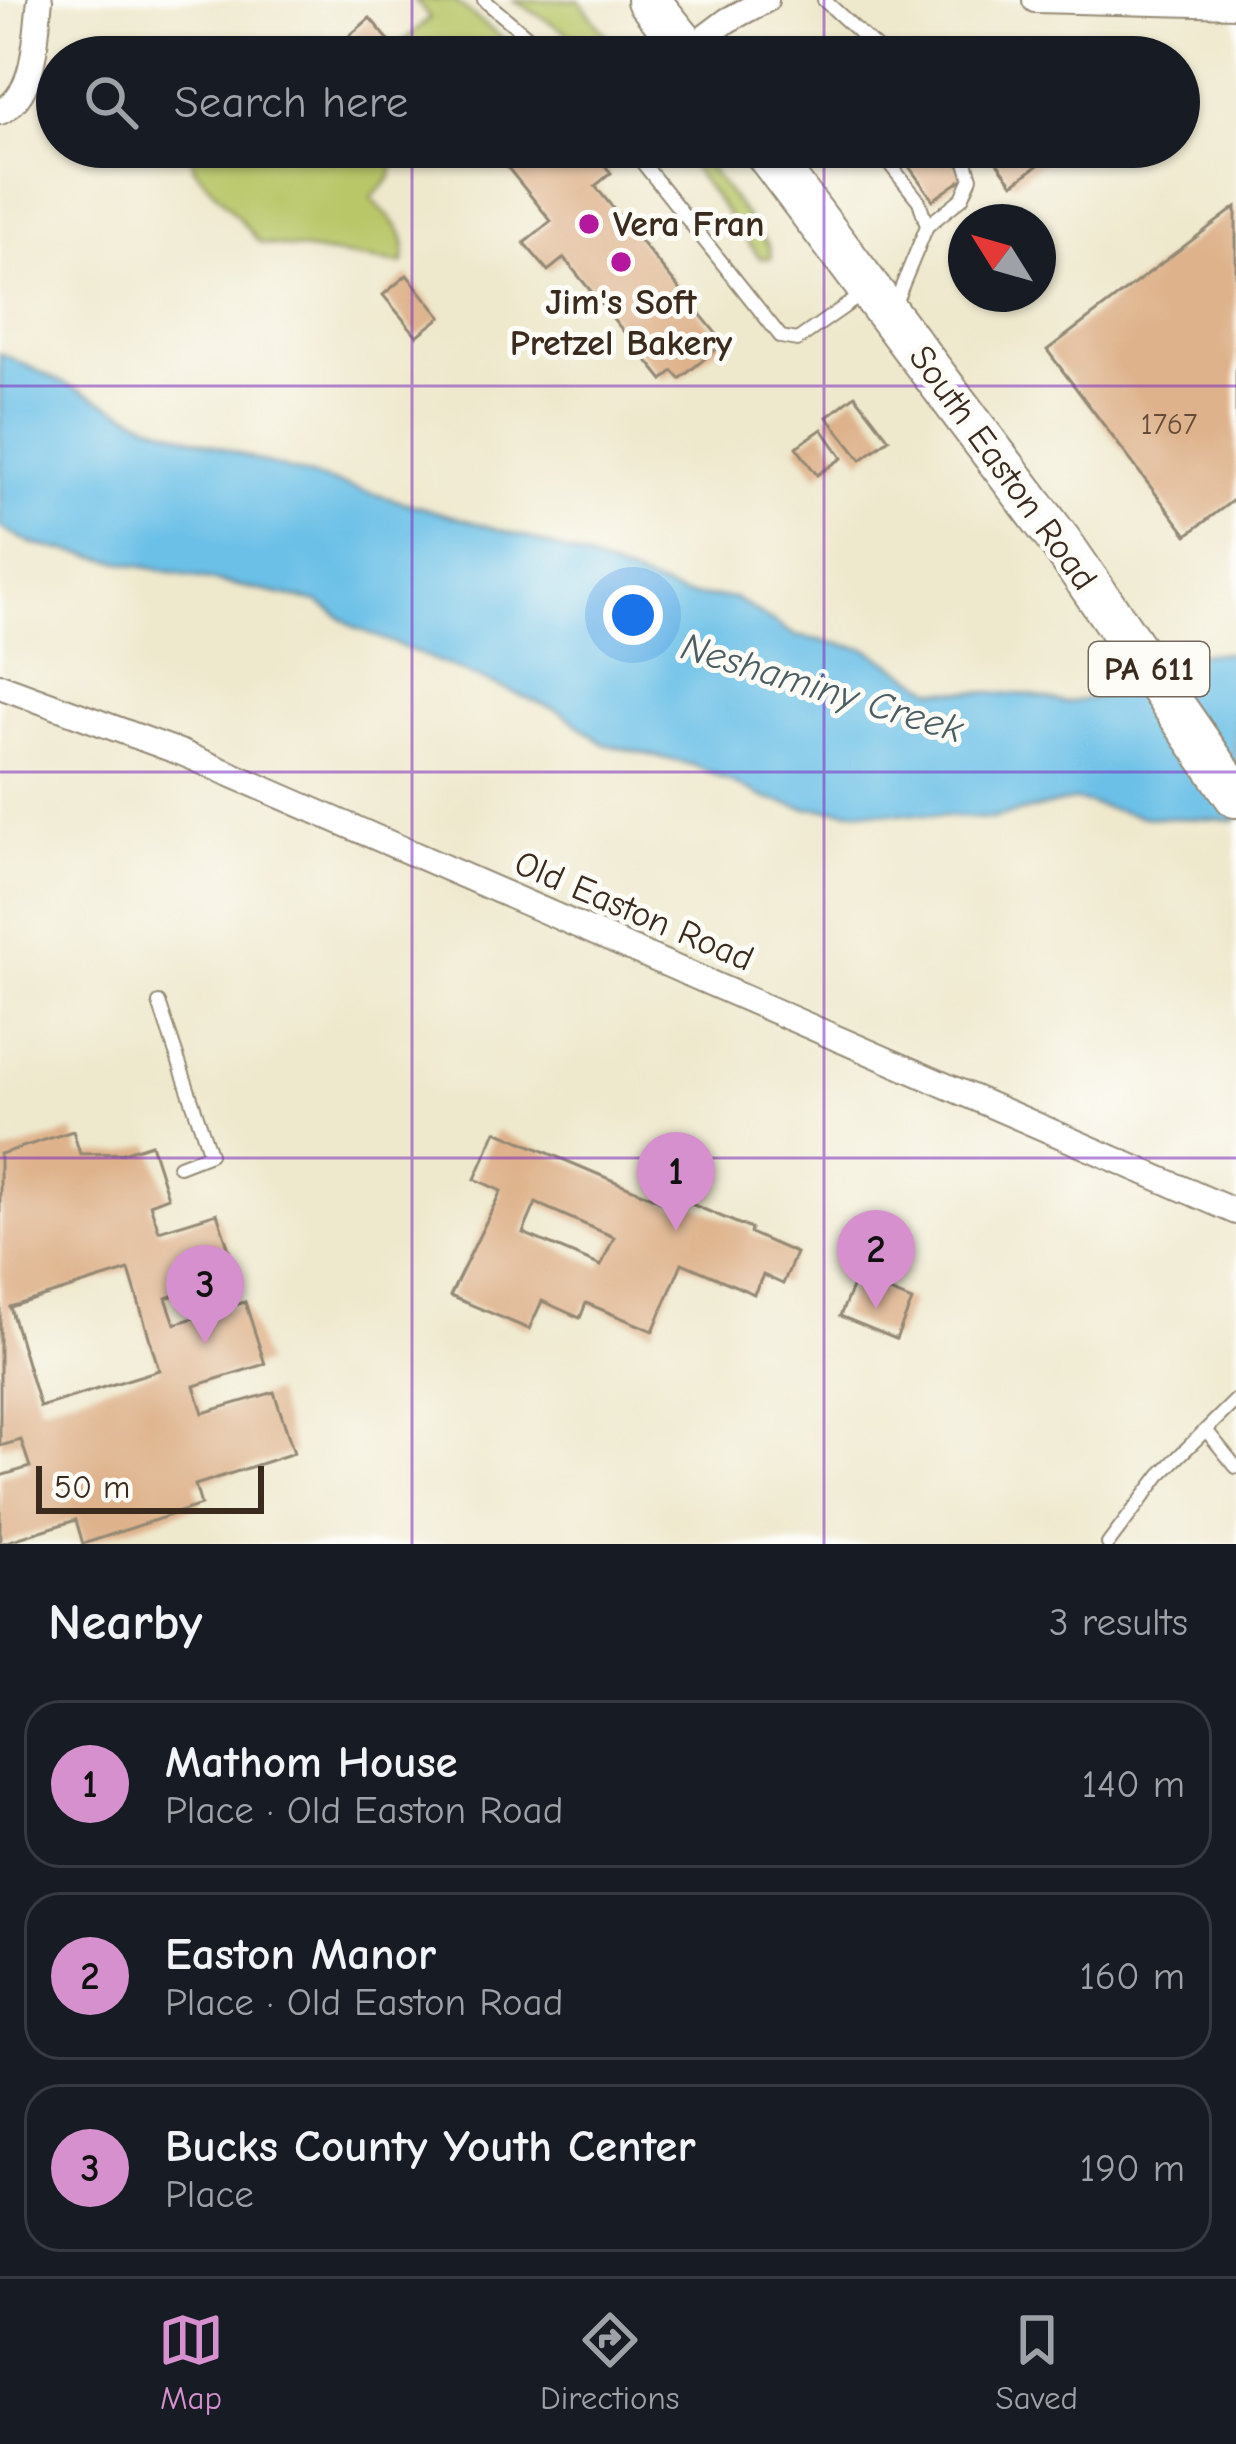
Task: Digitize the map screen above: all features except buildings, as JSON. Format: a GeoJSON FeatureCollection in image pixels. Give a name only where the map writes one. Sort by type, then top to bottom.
{"type":"FeatureCollection","features":[{"type":"Feature","properties":{"kind":"highway"},"geometry":{"type":"LineString","coordinates":[[648,0],[677,36]]}},
{"type":"Feature","properties":{"kind":"highway","name":"South Easton Road"},"geometry":{"type":"LineString","coordinates":[[783,168],[1061,543],[1236,796]]}},
{"type":"Feature","properties":{"kind":"street"},"geometry":{"type":"LineString","coordinates":[[0,112],[17,103],[27,86],[40,0]]}},
{"type":"Feature","properties":{"kind":"street"},"geometry":{"type":"LineString","coordinates":[[711,36],[728,20],[766,0]]}},
{"type":"Feature","properties":{"kind":"street"},"geometry":{"type":"LineString","coordinates":[[1036,0],[1236,5]]}},
{"type":"Feature","properties":{"kind":"street","name":"Old Easton Road"},"geometry":{"type":"LineString","coordinates":[[0,686],[182,753],[1236,1212]]}},
{"type":"Feature","properties":{"kind":"lane"},"geometry":{"type":"LineString","coordinates":[[484,0],[528,36]]}},
{"type":"Feature","properties":{"kind":"lane"},"geometry":{"type":"LineString","coordinates":[[824,0],[863,36]]}},
{"type":"Feature","properties":{"kind":"lane"},"geometry":{"type":"LineString","coordinates":[[646,168],[781,337],[797,340],[880,302],[927,226],[962,198],[971,178],[968,168]]}},
{"type":"Feature","properties":{"kind":"lane"},"geometry":{"type":"LineString","coordinates":[[893,168],[919,201],[927,226]]}},
{"type":"Feature","properties":{"kind":"lane"},"geometry":{"type":"LineString","coordinates":[[159,1003],[210,1154],[179,1166]]}},
{"type":"Feature","properties":{"kind":"lane"},"geometry":{"type":"LineString","coordinates":[[1108,1544],[1160,1474],[1236,1400]]}},
{"type":"Feature","properties":{"kind":"lane"},"geometry":{"type":"LineString","coordinates":[[1206,1430],[1236,1467]]}},
{"type":"Feature","properties":{"kind":"green space"},"geometry":{"type":"Polygon","coordinates":[[[415,0],[453,0],[499,36],[409,36],[430,18],[415,0]]]}},
{"type":"Feature","properties":{"kind":"green space"},"geometry":{"type":"Polygon","coordinates":[[[514,0],[579,0],[607,36],[572,36],[514,0]]]}},
{"type":"Feature","properties":{"kind":"green space"},"geometry":{"type":"Polygon","coordinates":[[[194,168],[393,168],[390,179],[371,198],[402,236],[402,264],[260,243],[194,168]]]}},
{"type":"Feature","properties":{"kind":"green space"},"geometry":{"type":"Polygon","coordinates":[[[693,168],[709,168],[769,246],[771,258],[760,258],[693,168]]]}},
{"type":"Feature","properties":{"kind":"water","name":"Neshaminy Creek"},"geometry":{"type":"Polygon","coordinates":[[[0,353],[148,423],[269,464],[536,540],[683,595],[734,598],[796,636],[867,649],[934,690],[1031,695],[1065,703],[1099,697],[1191,654],[1236,653],[1236,820],[1144,817],[1074,800],[990,819],[805,808],[768,799],[693,765],[604,744],[561,712],[356,628],[318,602],[33,544],[0,527],[0,353]]]}},
{"type":"Feature","properties":{"kind":"place","name":"Vera Fran"},"geometry":{"type":"Point","coordinates":[589,224]}},
{"type":"Feature","properties":{"kind":"place","name":"Jim's Soft Pretzel Bakery"},"geometry":{"type":"Point","coordinates":[621,262]}},
{"type":"Feature","properties":{"kind":"place","name":"Mathom House"},"geometry":{"type":"Point","coordinates":[676,1231]}},
{"type":"Feature","properties":{"kind":"place","name":"Easton Manor"},"geometry":{"type":"Point","coordinates":[876,1309]}},
{"type":"Feature","properties":{"kind":"place","name":"Bucks County Youth Center"},"geometry":{"type":"Point","coordinates":[205,1344]}}]}
